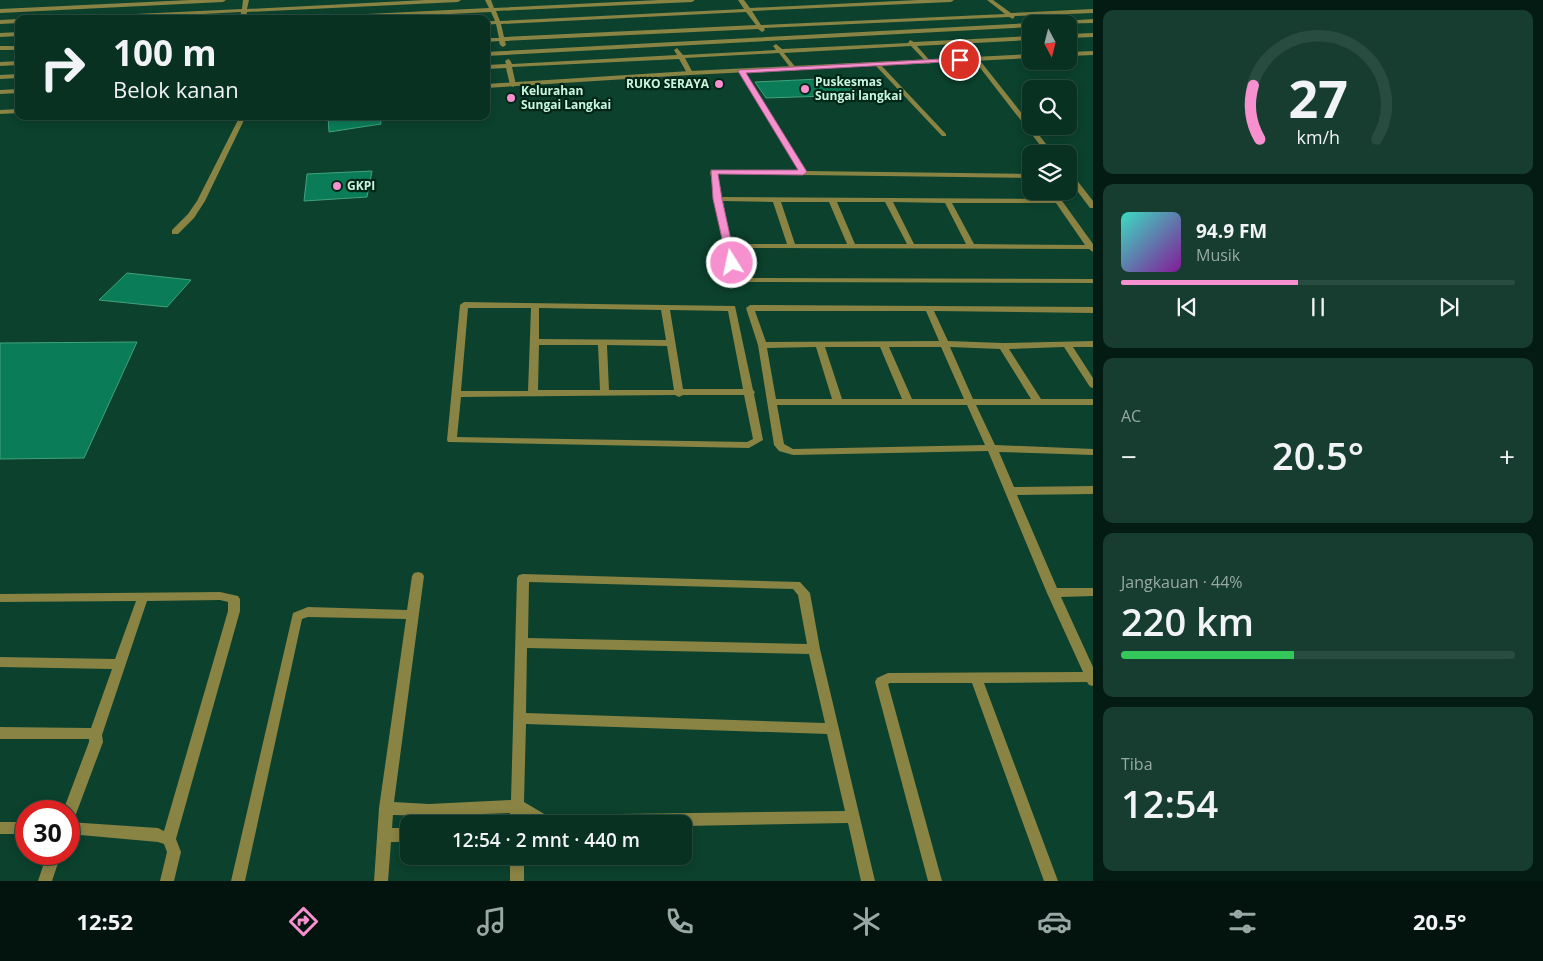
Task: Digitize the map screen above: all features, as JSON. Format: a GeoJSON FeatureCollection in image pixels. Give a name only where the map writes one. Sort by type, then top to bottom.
{"type":"FeatureCollection","features":[{"type":"Feature","properties":{"kind":"street"},"geometry":{"type":"LineString","coordinates":[[0,11],[114,3],[223,0]]}},
{"type":"Feature","properties":{"kind":"street"},"geometry":{"type":"LineString","coordinates":[[244,15],[246,0]]}},
{"type":"Feature","properties":{"kind":"street"},"geometry":{"type":"LineString","coordinates":[[158,15],[367,2],[458,0]]}},
{"type":"Feature","properties":{"kind":"street"},"geometry":{"type":"LineString","coordinates":[[488,0],[498,22],[513,85]]}},
{"type":"Feature","properties":{"kind":"street"},"geometry":{"type":"LineString","coordinates":[[410,15],[642,1],[692,0]]}},
{"type":"Feature","properties":{"kind":"street"},"geometry":{"type":"LineString","coordinates":[[741,0],[758,26],[794,69]]}},
{"type":"Feature","properties":{"kind":"street"},"geometry":{"type":"LineString","coordinates":[[868,0],[928,62]]}},
{"type":"Feature","properties":{"kind":"street"},"geometry":{"type":"LineString","coordinates":[[490,23],[656,22],[758,26],[880,13],[951,0]]}},
{"type":"Feature","properties":{"kind":"street"},"geometry":{"type":"LineString","coordinates":[[990,0],[1022,24]]}},
{"type":"Feature","properties":{"kind":"street"},"geometry":{"type":"LineString","coordinates":[[642,1],[673,43],[690,73]]}},
{"type":"Feature","properties":{"kind":"street"},"geometry":{"type":"LineString","coordinates":[[367,2],[368,15]]}},
{"type":"Feature","properties":{"kind":"street"},"geometry":{"type":"LineString","coordinates":[[108,15],[114,3]]}},
{"type":"Feature","properties":{"kind":"street"},"geometry":{"type":"LineString","coordinates":[[490,40],[749,11],[1012,16],[1093,11]]}},
{"type":"Feature","properties":{"kind":"street"},"geometry":{"type":"LineString","coordinates":[[0,22],[15,21]]}},
{"type":"Feature","properties":{"kind":"street"},"geometry":{"type":"LineString","coordinates":[[1078,22],[1093,21]]}},
{"type":"Feature","properties":{"kind":"street"},"geometry":{"type":"LineString","coordinates":[[490,54],[1022,25]]}},
{"type":"Feature","properties":{"kind":"street"},"geometry":{"type":"LineString","coordinates":[[0,35],[15,34]]}},
{"type":"Feature","properties":{"kind":"street"},"geometry":{"type":"LineString","coordinates":[[1078,36],[1093,35]]}},
{"type":"Feature","properties":{"kind":"street"},"geometry":{"type":"LineString","coordinates":[[490,67],[679,55],[1022,38]]}},
{"type":"Feature","properties":{"kind":"street"},"geometry":{"type":"LineString","coordinates":[[0,48],[15,48]]}},
{"type":"Feature","properties":{"kind":"street"},"geometry":{"type":"LineString","coordinates":[[1078,54],[1093,53]]}},
{"type":"Feature","properties":{"kind":"street"},"geometry":{"type":"LineString","coordinates":[[490,86],[690,73],[1022,56]]}},
{"type":"Feature","properties":{"kind":"street"},"geometry":{"type":"LineString","coordinates":[[976,59],[1044,145]]}},
{"type":"Feature","properties":{"kind":"street"},"geometry":{"type":"LineString","coordinates":[[0,64],[15,63]]}},
{"type":"Feature","properties":{"kind":"street"},"geometry":{"type":"LineString","coordinates":[[878,65],[944,135]]}},
{"type":"Feature","properties":{"kind":"street"},"geometry":{"type":"LineString","coordinates":[[742,71],[803,172]]}},
{"type":"Feature","properties":{"kind":"street"},"geometry":{"type":"LineString","coordinates":[[0,77],[15,76]]}},
{"type":"Feature","properties":{"kind":"street"},"geometry":{"type":"LineString","coordinates":[[0,92],[15,91]]}},
{"type":"Feature","properties":{"kind":"street"},"geometry":{"type":"LineString","coordinates":[[0,112],[15,111]]}},
{"type":"Feature","properties":{"kind":"street"},"geometry":{"type":"LineString","coordinates":[[175,232],[191,216],[201,201],[241,120]]}},
{"type":"Feature","properties":{"kind":"street"},"geometry":{"type":"LineString","coordinates":[[1022,176],[714,172],[734,280],[1093,281]]}},
{"type":"Feature","properties":{"kind":"street"},"geometry":{"type":"LineString","coordinates":[[1077,186],[1093,206]]}},
{"type":"Feature","properties":{"kind":"street"},"geometry":{"type":"LineString","coordinates":[[718,199],[1058,201],[1092,248]]}},
{"type":"Feature","properties":{"kind":"street"},"geometry":{"type":"LineString","coordinates":[[776,200],[792,246]]}},
{"type":"Feature","properties":{"kind":"street"},"geometry":{"type":"LineString","coordinates":[[832,200],[852,246]]}},
{"type":"Feature","properties":{"kind":"street"},"geometry":{"type":"LineString","coordinates":[[888,200],[912,246]]}},
{"type":"Feature","properties":{"kind":"street"},"geometry":{"type":"LineString","coordinates":[[946,200],[971,247]]}},
{"type":"Feature","properties":{"kind":"street"},"geometry":{"type":"LineString","coordinates":[[729,246],[1092,248]]}},
{"type":"Feature","properties":{"kind":"street"},"geometry":{"type":"LineString","coordinates":[[464,305],[665,308],[732,308],[750,392],[758,438],[756,443],[749,445],[452,440],[464,305]]}},
{"type":"Feature","properties":{"kind":"street"},"geometry":{"type":"LineString","coordinates":[[533,394],[535,306]]}},
{"type":"Feature","properties":{"kind":"street"},"geometry":{"type":"LineString","coordinates":[[665,308],[679,394]]}},
{"type":"Feature","properties":{"kind":"street"},"geometry":{"type":"LineString","coordinates":[[1093,310],[750,308],[762,345],[779,444],[782,449],[792,452],[992,448],[1093,452]]}},
{"type":"Feature","properties":{"kind":"street"},"geometry":{"type":"LineString","coordinates":[[930,308],[1092,679],[888,678],[881,682],[934,881]]}},
{"type":"Feature","properties":{"kind":"street"},"geometry":{"type":"LineString","coordinates":[[534,342],[671,343]]}},
{"type":"Feature","properties":{"kind":"street"},"geometry":{"type":"LineString","coordinates":[[602,343],[605,394]]}},
{"type":"Feature","properties":{"kind":"street"},"geometry":{"type":"LineString","coordinates":[[762,345],[945,344],[1002,346],[1093,344]]}},
{"type":"Feature","properties":{"kind":"street"},"geometry":{"type":"LineString","coordinates":[[884,345],[908,401]]}},
{"type":"Feature","properties":{"kind":"street"},"geometry":{"type":"LineString","coordinates":[[1067,345],[1093,385]]}},
{"type":"Feature","properties":{"kind":"street"},"geometry":{"type":"LineString","coordinates":[[820,346],[838,402]]}},
{"type":"Feature","properties":{"kind":"street"},"geometry":{"type":"LineString","coordinates":[[1002,346],[1038,402]]}},
{"type":"Feature","properties":{"kind":"street"},"geometry":{"type":"LineString","coordinates":[[456,394],[679,394],[750,392]]}},
{"type":"Feature","properties":{"kind":"street"},"geometry":{"type":"LineString","coordinates":[[773,402],[1093,402]]}},
{"type":"Feature","properties":{"kind":"street"},"geometry":{"type":"LineString","coordinates":[[1010,492],[1093,490]]}},
{"type":"Feature","properties":{"kind":"street"},"geometry":{"type":"LineString","coordinates":[[381,881],[386,808],[418,576]]}},
{"type":"Feature","properties":{"kind":"street"},"geometry":{"type":"LineString","coordinates":[[518,815],[523,578],[796,584],[804,594],[814,649],[868,881]]}},
{"type":"Feature","properties":{"kind":"street"},"geometry":{"type":"LineString","coordinates":[[1053,593],[1093,592]]}},
{"type":"Feature","properties":{"kind":"street"},"geometry":{"type":"LineString","coordinates":[[0,598],[220,596],[234,599],[234,610],[169,839]]}},
{"type":"Feature","properties":{"kind":"street"},"geometry":{"type":"LineString","coordinates":[[74,800],[96,742],[95,735],[143,597]]}},
{"type":"Feature","properties":{"kind":"street"},"geometry":{"type":"LineString","coordinates":[[238,881],[297,616],[308,612],[412,615]]}},
{"type":"Feature","properties":{"kind":"street"},"geometry":{"type":"LineString","coordinates":[[522,643],[814,649]]}},
{"type":"Feature","properties":{"kind":"street"},"geometry":{"type":"LineString","coordinates":[[0,662],[120,664]]}},
{"type":"Feature","properties":{"kind":"street"},"geometry":{"type":"LineString","coordinates":[[976,677],[1051,881]]}},
{"type":"Feature","properties":{"kind":"street"},"geometry":{"type":"LineString","coordinates":[[521,718],[832,729]]}},
{"type":"Feature","properties":{"kind":"street"},"geometry":{"type":"LineString","coordinates":[[0,733],[89,733],[95,735]]}},
{"type":"Feature","properties":{"kind":"street"},"geometry":{"type":"LineString","coordinates":[[386,808],[429,810],[518,806],[530,815]]}},
{"type":"Feature","properties":{"kind":"street"},"geometry":{"type":"LineString","coordinates":[[692,820],[854,817]]}},
{"type":"Feature","properties":{"kind":"street"},"geometry":{"type":"LineString","coordinates":[[0,828],[15,828]]}},
{"type":"Feature","properties":{"kind":"street"},"geometry":{"type":"LineString","coordinates":[[80,829],[158,835],[169,839],[173,845],[174,852],[167,881]]}},
{"type":"Feature","properties":{"kind":"street"},"geometry":{"type":"LineString","coordinates":[[383,835],[400,835]]}},
{"type":"Feature","properties":{"kind":"street"},"geometry":{"type":"LineString","coordinates":[[44,881],[50,865]]}},
{"type":"Feature","properties":{"kind":"street"},"geometry":{"type":"LineString","coordinates":[[517,865],[517,881]]}},
{"type":"Feature","properties":{"kind":"building","name":"Puskesmas Sungai langkai"},"geometry":{"type":"Polygon","coordinates":[[[841,78],[858,95],[766,98],[755,82],[841,78]]]}},
{"type":"Feature","properties":{"kind":"building"},"geometry":{"type":"Polygon","coordinates":[[[328,120],[380,120],[381,124],[329,132],[328,120]]]}},
{"type":"Feature","properties":{"kind":"building","name":"GKPI"},"geometry":{"type":"Polygon","coordinates":[[[372,171],[367,197],[304,201],[307,174],[372,171]]]}},
{"type":"Feature","properties":{"kind":"building"},"geometry":{"type":"Polygon","coordinates":[[[127,273],[191,280],[167,307],[99,300],[127,273]]]}},
{"type":"Feature","properties":{"kind":"building"},"geometry":{"type":"Polygon","coordinates":[[[137,342],[84,458],[0,459],[0,343],[137,342]]]}},
{"type":"Feature","properties":{"kind":"place","name":"RUKO SERAYA"},"geometry":{"type":"Point","coordinates":[719,84]}},
{"type":"Feature","properties":{"kind":"place","name":"Puskesmas Sungai langkai"},"geometry":{"type":"Point","coordinates":[805,89]}},
{"type":"Feature","properties":{"kind":"place","name":"Kelurahan Sungai Langkai"},"geometry":{"type":"Point","coordinates":[511,98]}},
{"type":"Feature","properties":{"kind":"place","name":"GKPI"},"geometry":{"type":"Point","coordinates":[337,186]}},
{"type":"Feature","properties":{"kind":"route"},"geometry":{"type":"LineString","coordinates":[[732,263],[714,172],[803,172],[742,71],[960,60]]}}]}
